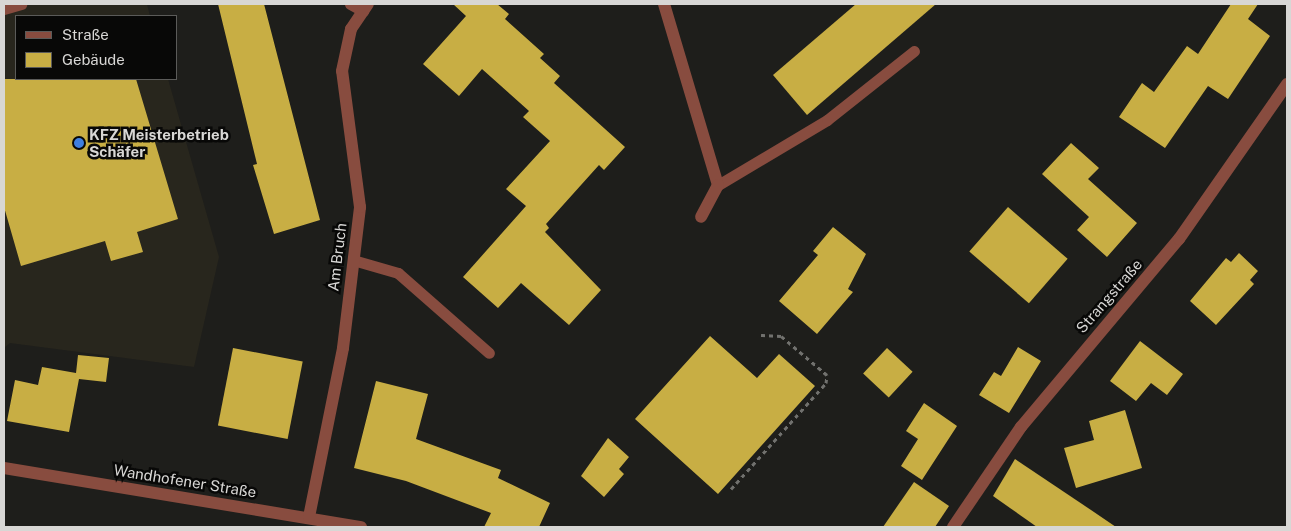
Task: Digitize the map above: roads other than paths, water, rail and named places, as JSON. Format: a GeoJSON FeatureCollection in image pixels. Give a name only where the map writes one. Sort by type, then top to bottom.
{"type":"FeatureCollection","features":[{"type":"Feature","properties":{"kind":"street"},"geometry":{"type":"LineString","coordinates":[[664,4],[718,185],[701,217]]}},
{"type":"Feature","properties":{"kind":"street","name":"Am Bruch"},"geometry":{"type":"LineString","coordinates":[[309,517],[343,348],[360,206],[342,71],[351,29],[366,8]]}},
{"type":"Feature","properties":{"kind":"street","name":"Strangstraße"},"geometry":{"type":"LineString","coordinates":[[953,527],[1027,419],[1179,239],[1287,84]]}},
{"type":"Feature","properties":{"kind":"street","name":"Wandhofener Straße"},"geometry":{"type":"LineString","coordinates":[[4,468],[361,527]]}},
{"type":"Feature","properties":{"kind":"lane"},"geometry":{"type":"LineString","coordinates":[[4,8],[21,4]]}},
{"type":"Feature","properties":{"kind":"lane"},"geometry":{"type":"LineString","coordinates":[[350,4],[366,8]]}},
{"type":"Feature","properties":{"kind":"lane"},"geometry":{"type":"LineString","coordinates":[[718,185],[827,120],[914,51]]}},
{"type":"Feature","properties":{"kind":"lane"},"geometry":{"type":"LineString","coordinates":[[353,260],[398,272],[489,354]]}},
{"type":"Feature","properties":{"kind":"place","name":"KFZ Meisterbetrieb Schäfer"},"geometry":{"type":"Point","coordinates":[79,143]}}]}
